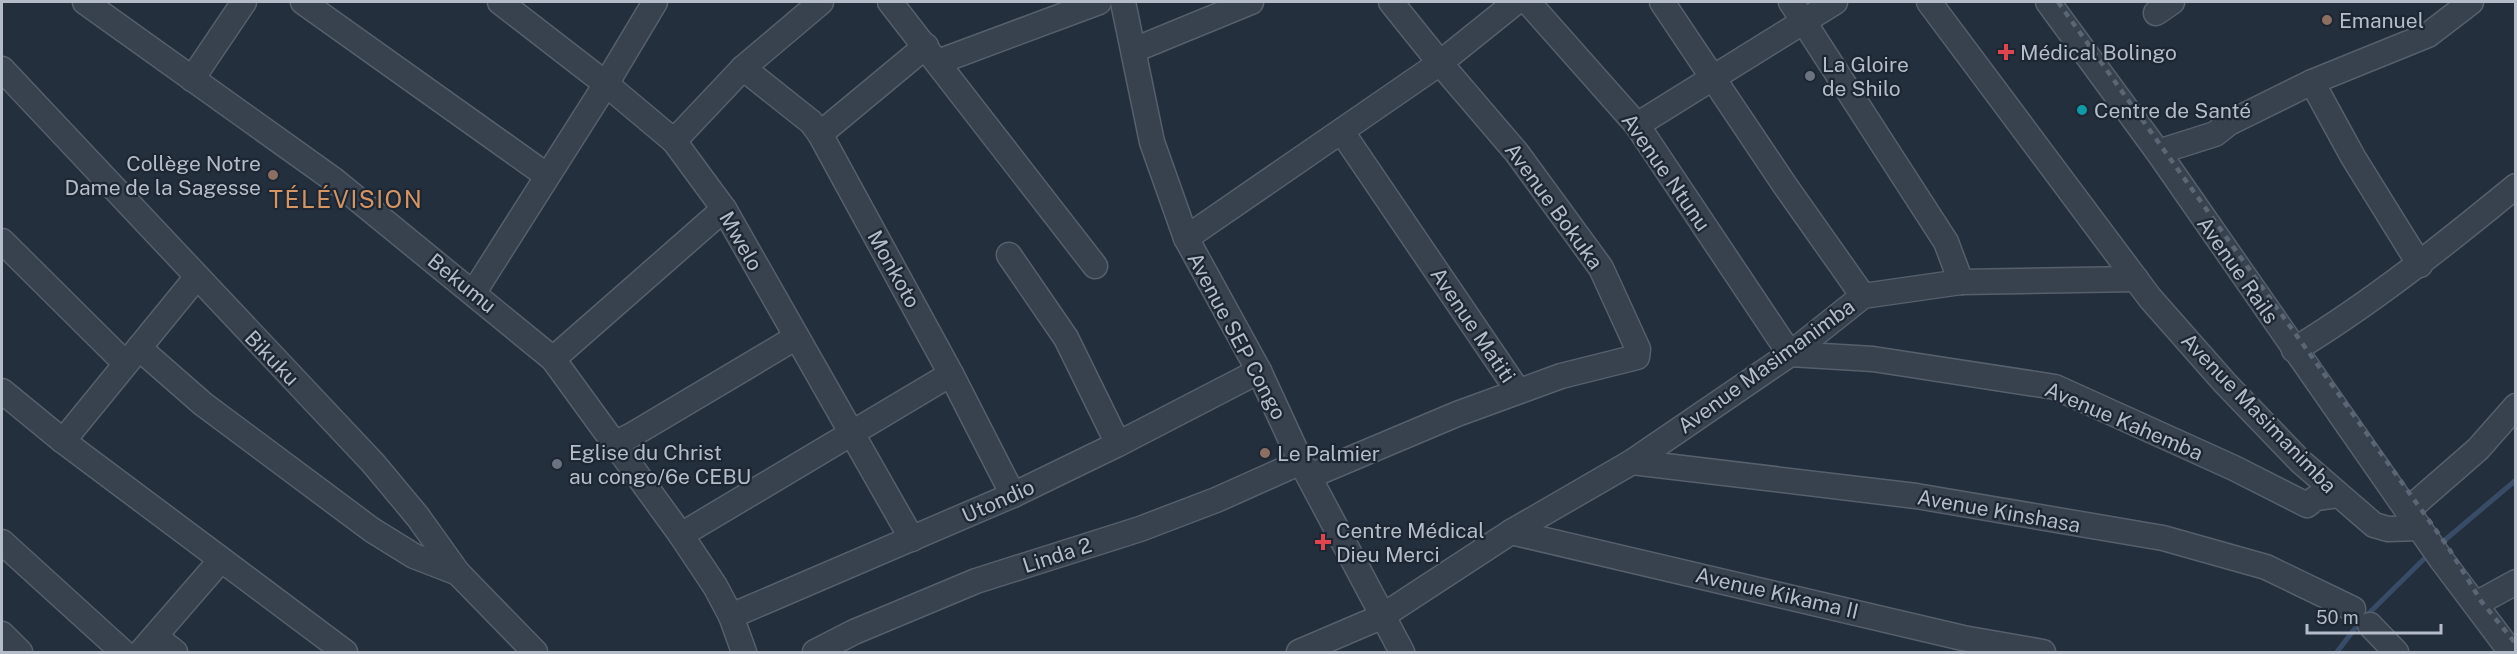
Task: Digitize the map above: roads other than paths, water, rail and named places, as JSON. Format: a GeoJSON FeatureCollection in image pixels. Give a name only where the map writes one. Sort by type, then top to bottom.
{"type":"FeatureCollection","features":[{"type":"Feature","properties":{"kind":"street","name":"Bekumu"},"geometry":{"type":"LineString","coordinates":[[85,2],[334,180],[474,292],[553,359],[681,535],[731,616],[744,652]]}},
{"type":"Feature","properties":{"kind":"street"},"geometry":{"type":"LineString","coordinates":[[192,79],[244,2]]}},
{"type":"Feature","properties":{"kind":"street"},"geometry":{"type":"LineString","coordinates":[[303,2],[546,175]]}},
{"type":"Feature","properties":{"kind":"street","name":"Mwelo"},"geometry":{"type":"LineString","coordinates":[[500,2],[606,84],[674,141],[724,209],[795,338],[912,539]]}},
{"type":"Feature","properties":{"kind":"street"},"geometry":{"type":"LineString","coordinates":[[474,292],[546,175],[606,84],[655,2]]}},
{"type":"Feature","properties":{"kind":"street"},"geometry":{"type":"LineString","coordinates":[[674,141],[743,68],[821,2]]}},
{"type":"Feature","properties":{"kind":"street"},"geometry":{"type":"LineString","coordinates":[[890,2],[1095,266]]}},
{"type":"Feature","properties":{"kind":"street"},"geometry":{"type":"LineString","coordinates":[[820,135],[932,54],[1100,2]]}},
{"type":"Feature","properties":{"kind":"street","name":"Avenue SEP Congo"},"geometry":{"type":"LineString","coordinates":[[1123,2],[1152,142],[1186,238],[1259,371],[1381,617],[1402,652]]}},
{"type":"Feature","properties":{"kind":"street"},"geometry":{"type":"LineString","coordinates":[[1134,50],[1251,2]]}},
{"type":"Feature","properties":{"kind":"street","name":"Avenue Bokuka"},"geometry":{"type":"LineString","coordinates":[[1391,2],[1517,153],[1601,267],[1638,350],[1637,357],[1561,376],[1518,392]]}},
{"type":"Feature","properties":{"kind":"street"},"geometry":{"type":"LineString","coordinates":[[1186,238],[1440,63],[1516,2]]}},
{"type":"Feature","properties":{"kind":"street","name":"Avenue Ntunu"},"geometry":{"type":"LineString","coordinates":[[1528,2],[1637,124],[1790,354]]}},
{"type":"Feature","properties":{"kind":"street"},"geometry":{"type":"LineString","coordinates":[[1662,2],[1863,296]]}},
{"type":"Feature","properties":{"kind":"street"},"geometry":{"type":"LineString","coordinates":[[1637,124],[1712,77],[1797,11],[1835,2]]}},
{"type":"Feature","properties":{"kind":"street"},"geometry":{"type":"LineString","coordinates":[[1929,2],[2136,279]]}},
{"type":"Feature","properties":{"kind":"street","name":"Avenue Rails"},"geometry":{"type":"LineString","coordinates":[[2049,2],[2158,152],[2441,559],[2511,652]]}},
{"type":"Feature","properties":{"kind":"street"},"geometry":{"type":"LineString","coordinates":[[2158,152],[2215,134],[2229,123],[2312,82],[2428,35],[2471,2]]}},
{"type":"Feature","properties":{"kind":"street"},"geometry":{"type":"LineString","coordinates":[[1797,11],[1946,242],[1961,282]]}},
{"type":"Feature","properties":{"kind":"street","name":"Monkoto"},"geometry":{"type":"LineString","coordinates":[[743,68],[811,122],[820,135],[951,374],[1013,495]]}},
{"type":"Feature","properties":{"kind":"street","name":"Bikuku"},"geometry":{"type":"LineString","coordinates":[[2,69],[196,278],[373,463],[418,517],[459,573],[535,652]]}},
{"type":"Feature","properties":{"kind":"street"},"geometry":{"type":"LineString","coordinates":[[2312,82],[2353,157],[2420,265]]}},
{"type":"Feature","properties":{"kind":"street","name":"Avenue Matiti"},"geometry":{"type":"LineString","coordinates":[[1306,469],[1518,392],[1342,132]]}},
{"type":"Feature","properties":{"kind":"street"},"geometry":{"type":"LineString","coordinates":[[2294,350],[2335,326],[2420,265],[2516,186]]}},
{"type":"Feature","properties":{"kind":"street"},"geometry":{"type":"LineString","coordinates":[[553,359],[724,209]]}},
{"type":"Feature","properties":{"kind":"street"},"geometry":{"type":"LineString","coordinates":[[2,241],[132,355],[203,404],[372,530],[414,556],[459,573]]}},
{"type":"Feature","properties":{"kind":"street"},"geometry":{"type":"LineString","coordinates":[[1009,255],[1066,338],[1118,444]]}},
{"type":"Feature","properties":{"kind":"street"},"geometry":{"type":"LineString","coordinates":[[63,441],[196,278]]}},
{"type":"Feature","properties":{"kind":"street","name":"Avenue Masimanimba"},"geometry":{"type":"LineString","coordinates":[[1299,652],[1381,617],[1511,532],[1632,462],[1790,354],[1863,296],[1961,282],[2136,279],[2225,383],[2300,461],[2338,495],[2379,528],[2418,525]]}},
{"type":"Feature","properties":{"kind":"street"},"geometry":{"type":"LineString","coordinates":[[614,444],[795,338]]}},
{"type":"Feature","properties":{"kind":"street","name":"Avenue Kahemba"},"geometry":{"type":"LineString","coordinates":[[1790,354],[1873,359],[2055,387],[2224,463],[2307,505],[2316,498],[2338,495]]}},
{"type":"Feature","properties":{"kind":"street","name":"Utondio"},"geometry":{"type":"LineString","coordinates":[[731,616],[1013,495],[1259,371]]}},
{"type":"Feature","properties":{"kind":"street"},"geometry":{"type":"LineString","coordinates":[[681,535],[951,374]]}},
{"type":"Feature","properties":{"kind":"street"},"geometry":{"type":"LineString","coordinates":[[2,391],[63,441],[220,561],[345,652]]}},
{"type":"Feature","properties":{"kind":"street"},"geometry":{"type":"LineString","coordinates":[[2418,525],[2478,449],[2516,406]]}},
{"type":"Feature","properties":{"kind":"street","name":"Avenue Kinshasa"},"geometry":{"type":"LineString","coordinates":[[1632,462],[1916,496],[2163,538],[2266,567],[2353,609]]}},
{"type":"Feature","properties":{"kind":"street","name":"Linda 2"},"geometry":{"type":"LineString","coordinates":[[815,652],[854,632],[976,581],[1140,529],[1306,469]]}},
{"type":"Feature","properties":{"kind":"street","name":"Avenue Kikama II"},"geometry":{"type":"LineString","coordinates":[[1511,532],[1963,638],[2043,652]]}},
{"type":"Feature","properties":{"kind":"street"},"geometry":{"type":"LineString","coordinates":[[2,542],[123,652]]}},
{"type":"Feature","properties":{"kind":"street"},"geometry":{"type":"LineString","coordinates":[[175,652],[149,645],[220,561]]}},
{"type":"Feature","properties":{"kind":"street"},"geometry":{"type":"LineString","coordinates":[[2476,604],[2516,582]]}},
{"type":"Feature","properties":{"kind":"street"},"geometry":{"type":"LineString","coordinates":[[2370,625],[2396,652]]}},
{"type":"Feature","properties":{"kind":"street"},"geometry":{"type":"LineString","coordinates":[[2,634],[20,652]]}},
{"type":"Feature","properties":{"kind":"waterway"},"geometry":{"type":"LineString","coordinates":[[2439,545],[2516,480]]}},
{"type":"Feature","properties":{"kind":"waterway"},"geometry":{"type":"LineString","coordinates":[[2337,652],[2359,623],[2430,553]]}},
{"type":"Feature","properties":{"kind":"railway"},"geometry":{"type":"LineString","coordinates":[[2058,2],[2448,547],[2481,601],[2516,644]]}},
{"type":"Feature","properties":{"kind":"place","name":"Emanuel"},"geometry":{"type":"Point","coordinates":[2327,20]}},
{"type":"Feature","properties":{"kind":"place","name":"Médical Bolingo"},"geometry":{"type":"Point","coordinates":[2006,52]}},
{"type":"Feature","properties":{"kind":"place","name":"La Gloire de Shilo"},"geometry":{"type":"Point","coordinates":[1810,76]}},
{"type":"Feature","properties":{"kind":"place","name":"Centre de Santé"},"geometry":{"type":"Point","coordinates":[2082,110]}},
{"type":"Feature","properties":{"kind":"place","name":"Collège Notre Dame de la Sagesse"},"geometry":{"type":"Point","coordinates":[273,175]}},
{"type":"Feature","properties":{"kind":"place","name":"Le Palmier"},"geometry":{"type":"Point","coordinates":[1265,453]}},
{"type":"Feature","properties":{"kind":"place","name":"Eglise du Christ au congo/6e CEBU"},"geometry":{"type":"Point","coordinates":[557,464]}},
{"type":"Feature","properties":{"kind":"place","name":"Centre Médical Dieu Merci"},"geometry":{"type":"Point","coordinates":[1323,542]}},
{"type":"Feature","properties":{"kind":"district","name":"TÉLÉVISION"},"geometry":{"type":"Point","coordinates":[346,199]}}]}
